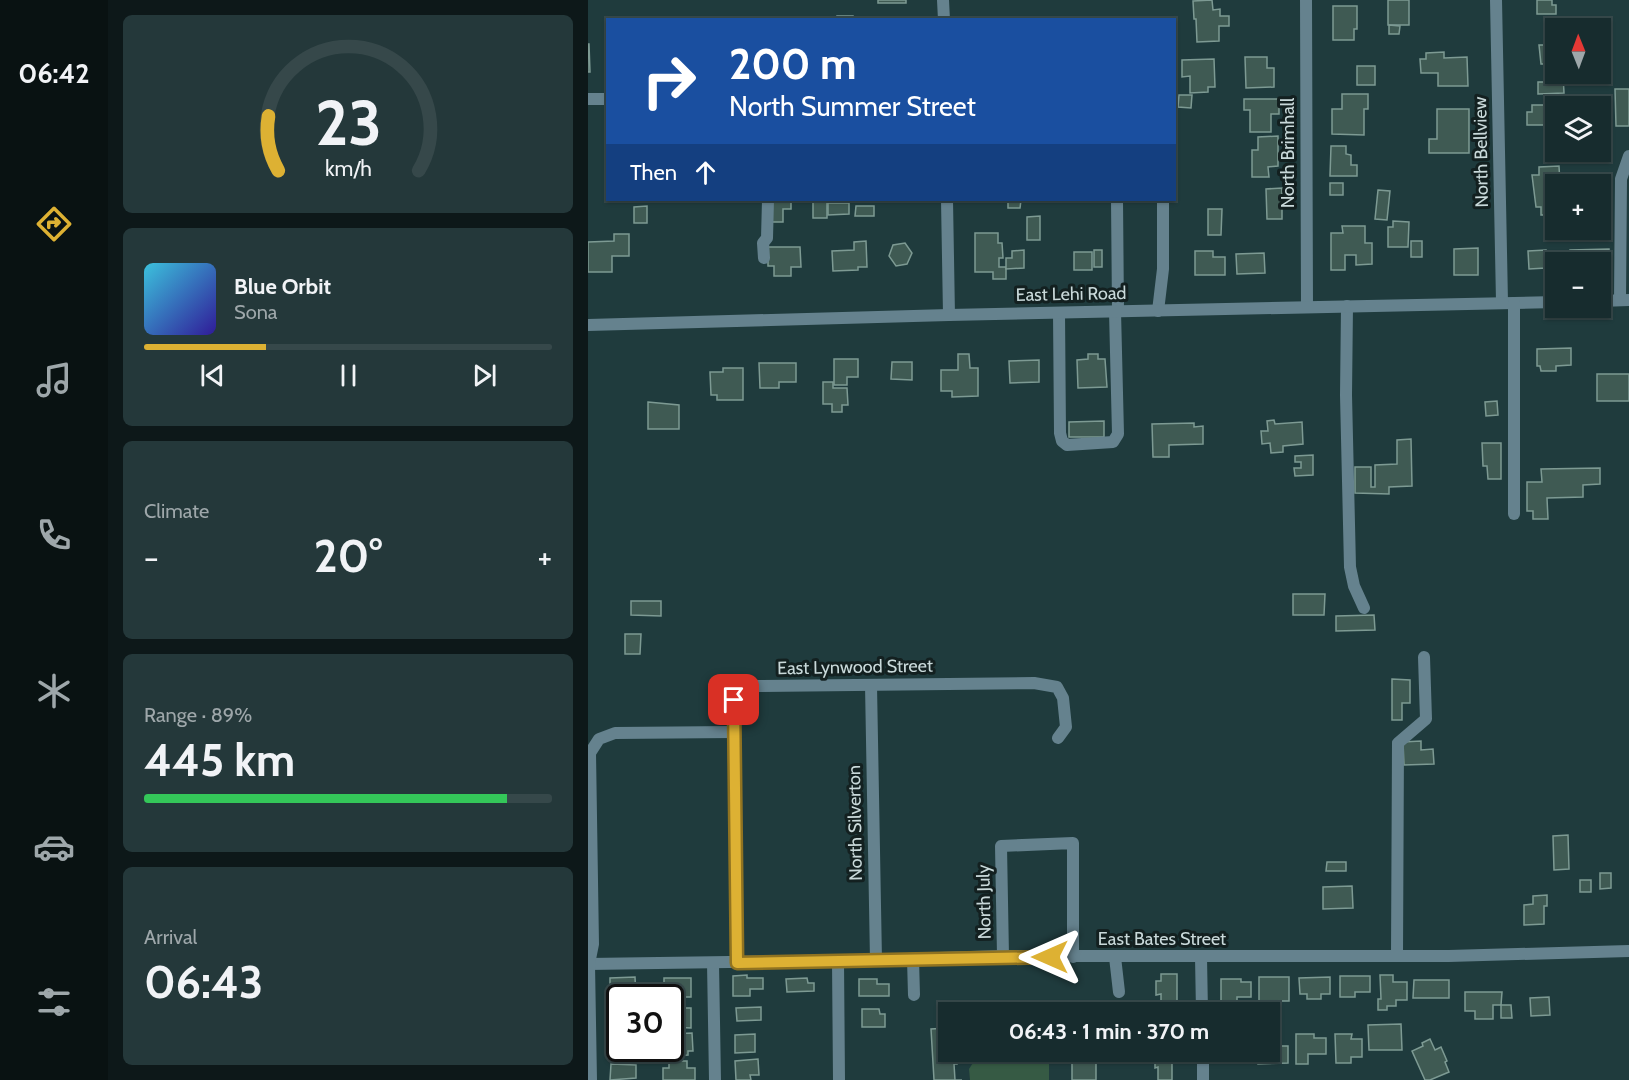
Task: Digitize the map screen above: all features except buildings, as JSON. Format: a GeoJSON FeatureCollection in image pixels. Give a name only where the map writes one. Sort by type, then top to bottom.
{"type":"FeatureCollection","features":[{"type":"Feature","properties":{"kind":"street"},"geometry":{"type":"LineString","coordinates":[[943,0],[944,18]]}},
{"type":"Feature","properties":{"kind":"street","name":"North Brimhall"},"geometry":{"type":"LineString","coordinates":[[1306,0],[1307,307]]}},
{"type":"Feature","properties":{"kind":"street","name":"North Bellview"},"geometry":{"type":"LineString","coordinates":[[1496,0],[1514,514]]}},
{"type":"Feature","properties":{"kind":"street"},"geometry":{"type":"LineString","coordinates":[[588,99],[606,99]]}},
{"type":"Feature","properties":{"kind":"street"},"geometry":{"type":"LineString","coordinates":[[1624,300],[1621,178],[1629,156]]}},
{"type":"Feature","properties":{"kind":"street"},"geometry":{"type":"LineString","coordinates":[[764,258],[763,243],[767,238],[768,201]]}},
{"type":"Feature","properties":{"kind":"street"},"geometry":{"type":"LineString","coordinates":[[947,201],[949,315]]}},
{"type":"Feature","properties":{"kind":"street"},"geometry":{"type":"LineString","coordinates":[[1059,313],[1060,433],[1062,441],[1067,445],[1113,442],[1118,434],[1117,201]]}},
{"type":"Feature","properties":{"kind":"street"},"geometry":{"type":"LineString","coordinates":[[1158,310],[1163,269],[1163,201]]}},
{"type":"Feature","properties":{"kind":"street","name":"East Lehi Road"},"geometry":{"type":"LineString","coordinates":[[588,325],[1545,302]]}},
{"type":"Feature","properties":{"kind":"street"},"geometry":{"type":"LineString","coordinates":[[1347,306],[1346,395],[1350,567],[1354,586],[1364,608]]}},
{"type":"Feature","properties":{"kind":"street"},"geometry":{"type":"LineString","coordinates":[[1397,956],[1398,743],[1426,719],[1424,657]]}},
{"type":"Feature","properties":{"kind":"street","name":"East Lynwood Street"},"geometry":{"type":"LineString","coordinates":[[733,732],[734,700],[742,688],[1034,683],[1057,687],[1063,698],[1066,727],[1058,738]]}},
{"type":"Feature","properties":{"kind":"street","name":"North Silverton"},"geometry":{"type":"LineString","coordinates":[[871,685],[876,960]]}},
{"type":"Feature","properties":{"kind":"street"},"geometry":{"type":"LineString","coordinates":[[591,1080],[588,964],[593,944],[590,753],[599,739],[615,733],[733,732],[737,963]]}},
{"type":"Feature","properties":{"kind":"street","name":"North July"},"geometry":{"type":"LineString","coordinates":[[1003,956],[1001,846],[1073,843],[1073,957]]}},
{"type":"Feature","properties":{"kind":"street","name":"East Bates Street"},"geometry":{"type":"LineString","coordinates":[[588,964],[737,963],[1003,956],[1397,956],[1629,951]]}},
{"type":"Feature","properties":{"kind":"street"},"geometry":{"type":"LineString","coordinates":[[1115,957],[1119,992]]}},
{"type":"Feature","properties":{"kind":"street"},"geometry":{"type":"LineString","coordinates":[[1201,957],[1202,1002]]}},
{"type":"Feature","properties":{"kind":"street"},"geometry":{"type":"LineString","coordinates":[[913,959],[914,995]]}},
{"type":"Feature","properties":{"kind":"street"},"geometry":{"type":"LineString","coordinates":[[838,961],[839,1080]]}},
{"type":"Feature","properties":{"kind":"street"},"geometry":{"type":"LineString","coordinates":[[713,963],[715,1080]]}},
{"type":"Feature","properties":{"kind":"street"},"geometry":{"type":"LineString","coordinates":[[1203,1062],[1203,1080]]}},
{"type":"Feature","properties":{"kind":"green space"},"geometry":{"type":"Polygon","coordinates":[[[974,1062],[1049,1062],[1049,1080],[970,1080],[969,1069],[974,1062]]]}},
{"type":"Feature","properties":{"kind":"route"},"geometry":{"type":"LineString","coordinates":[[734,700],[737,963],[1003,956],[1050,957]]}}]}
